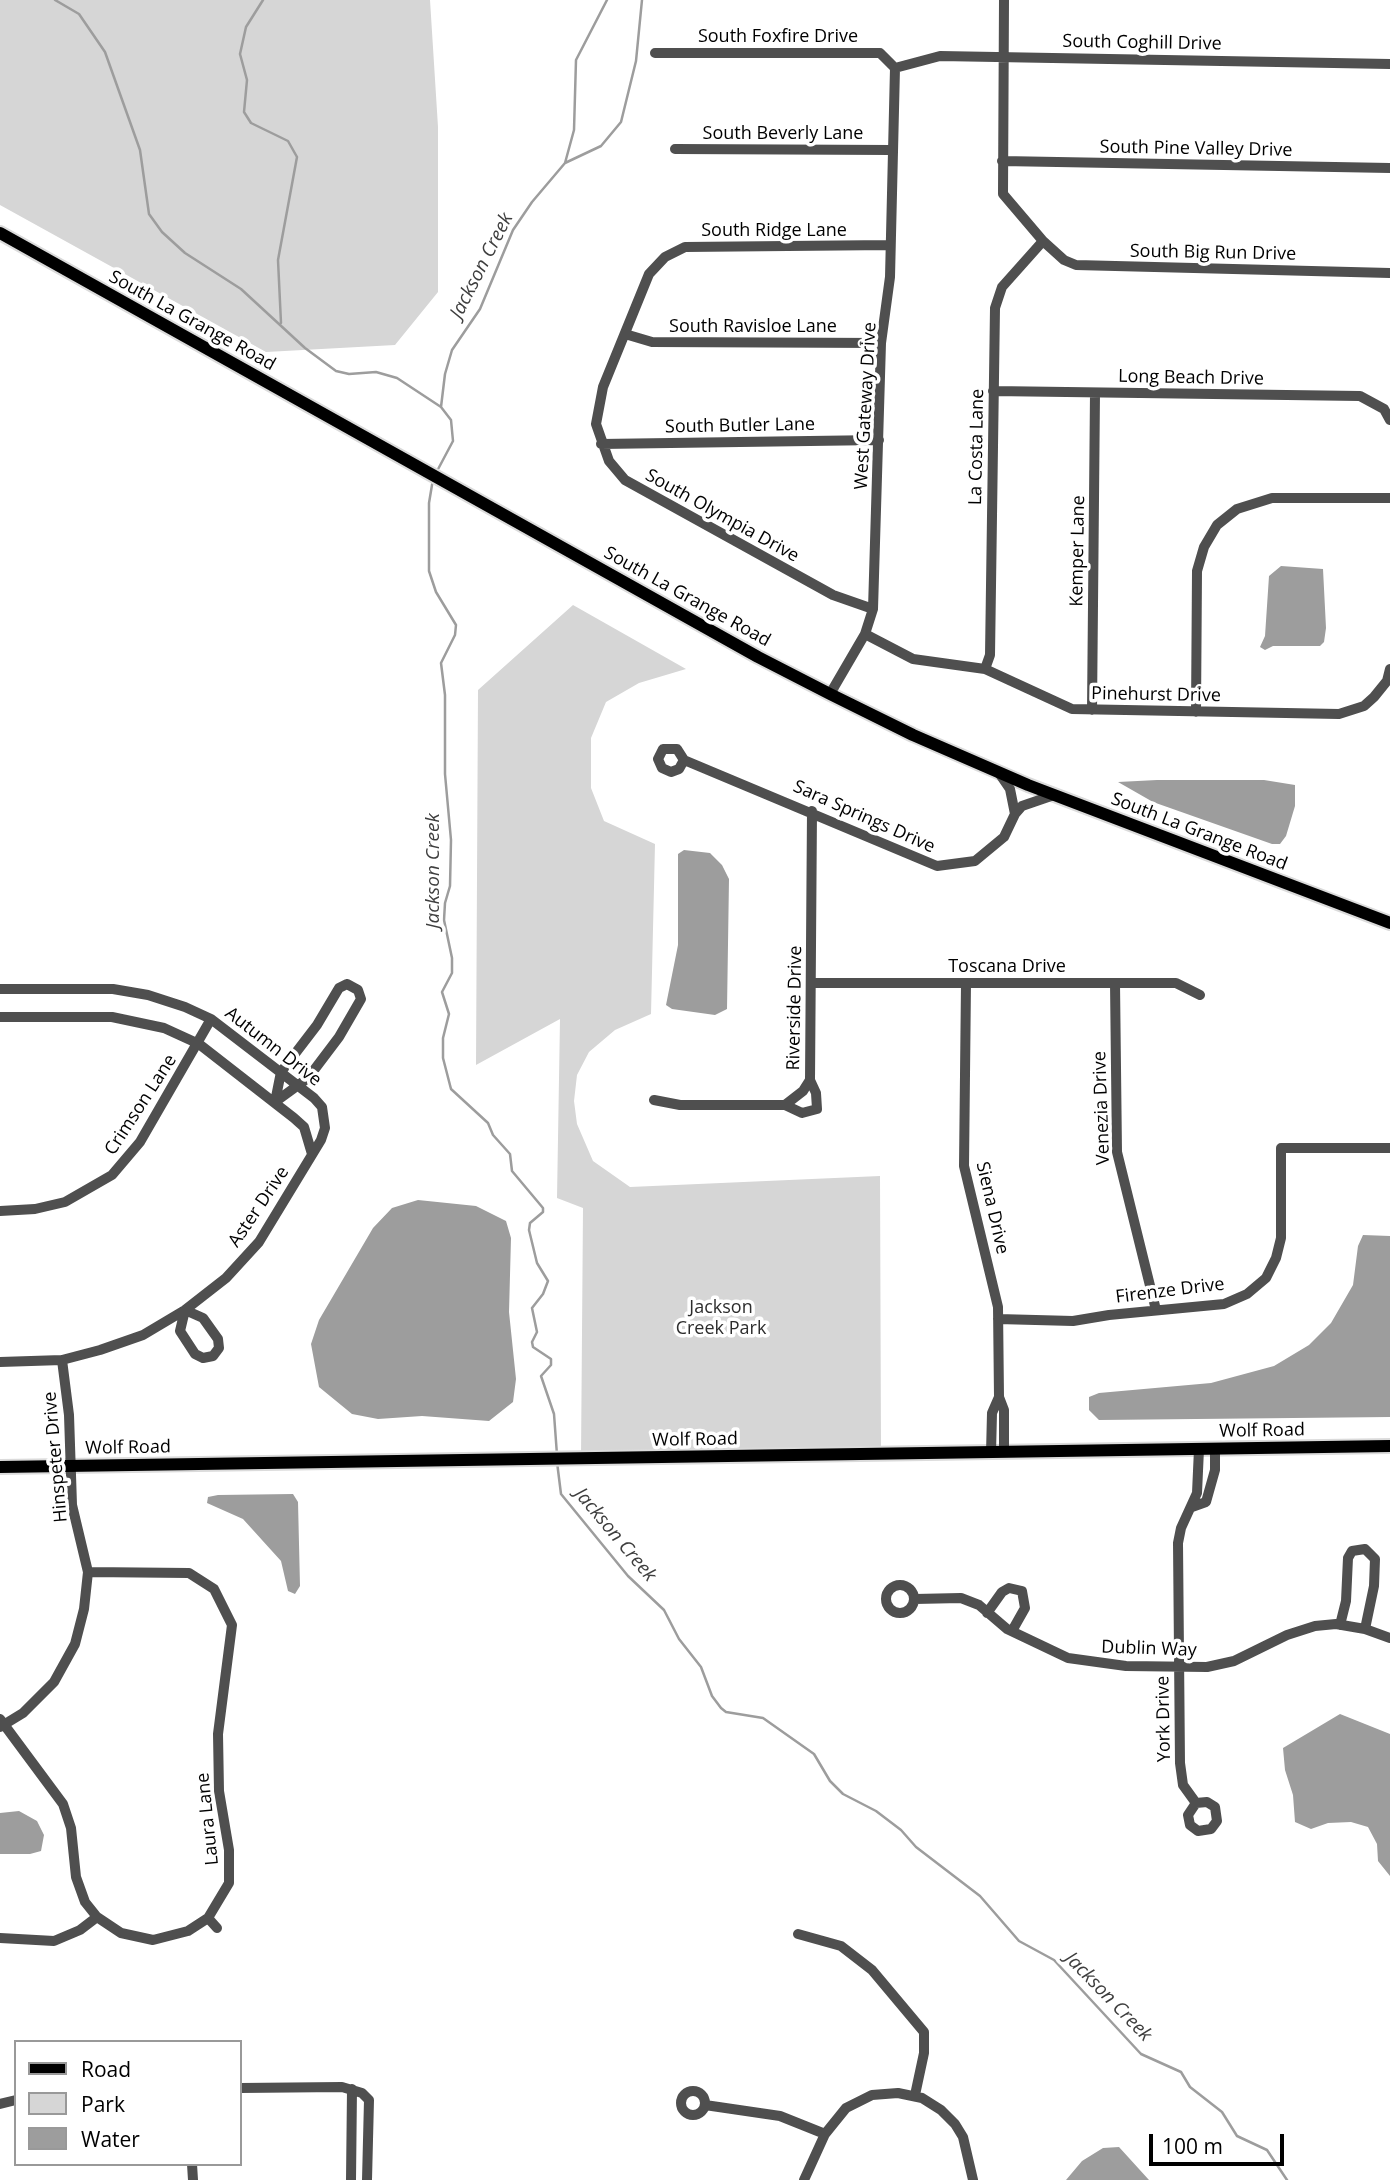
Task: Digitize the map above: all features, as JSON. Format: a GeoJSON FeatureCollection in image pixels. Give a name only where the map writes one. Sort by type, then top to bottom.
{"type":"FeatureCollection","features":[{"type":"Feature","properties":{"kind":"main road","name":"South La Grange Road"},"geometry":{"type":"LineString","coordinates":[[0,233],[758,657],[830,694],[913,735],[1054,795],[1390,923]]}},
{"type":"Feature","properties":{"kind":"main road","name":"Wolf Road"},"geometry":{"type":"LineString","coordinates":[[0,1467],[565,1461],[1390,1446]]}},
{"type":"Feature","properties":{"kind":"street","name":"South Big Run Drive"},"geometry":{"type":"LineString","coordinates":[[1004,0],[1003,194],[1043,241],[1064,260],[1076,265],[1390,273]]}},
{"type":"Feature","properties":{"kind":"street","name":"South Foxfire Drive"},"geometry":{"type":"LineString","coordinates":[[655,53],[880,53],[895,68]]}},
{"type":"Feature","properties":{"kind":"street","name":"South Coghill Drive"},"geometry":{"type":"LineString","coordinates":[[895,68],[940,56],[1390,64]]}},
{"type":"Feature","properties":{"kind":"street","name":"West Gateway Drive"},"geometry":{"type":"LineString","coordinates":[[830,694],[865,634],[873,609],[881,343],[887,307],[895,68]]}},
{"type":"Feature","properties":{"kind":"street","name":"South Beverly Lane"},"geometry":{"type":"LineString","coordinates":[[675,149],[892,149]]}},
{"type":"Feature","properties":{"kind":"street","name":"South Pine Valley Drive"},"geometry":{"type":"LineString","coordinates":[[1002,161],[1390,168]]}},
{"type":"Feature","properties":{"kind":"street","name":"La Costa Lane"},"geometry":{"type":"LineString","coordinates":[[985,669],[990,655],[995,308],[1002,287],[1043,241]]}},
{"type":"Feature","properties":{"kind":"street","name":"South Ridge Lane"},"geometry":{"type":"LineString","coordinates":[[625,334],[649,274],[665,257],[685,247],[890,246]]}},
{"type":"Feature","properties":{"kind":"street","name":"South Ravisloe Lane"},"geometry":{"type":"LineString","coordinates":[[625,334],[652,342],[881,343]]}},
{"type":"Feature","properties":{"kind":"street","name":"South Olympia Drive"},"geometry":{"type":"LineString","coordinates":[[625,334],[597,409],[601,444],[609,461],[625,480],[833,595],[873,609]]}},
{"type":"Feature","properties":{"kind":"street","name":"Long Beach Drive"},"geometry":{"type":"LineString","coordinates":[[993,391],[1360,396],[1384,409],[1390,420]]}},
{"type":"Feature","properties":{"kind":"street","name":"Kemper Lane"},"geometry":{"type":"LineString","coordinates":[[1092,710],[1095,393]]}},
{"type":"Feature","properties":{"kind":"street","name":"South Butler Lane"},"geometry":{"type":"LineString","coordinates":[[601,444],[879,440]]}},
{"type":"Feature","properties":{"kind":"street"},"geometry":{"type":"LineString","coordinates":[[1196,712],[1197,571],[1204,547],[1217,525],[1237,509],[1272,498],[1390,498]]}},
{"type":"Feature","properties":{"kind":"street","name":"Pinehurst Drive"},"geometry":{"type":"LineString","coordinates":[[865,634],[913,659],[985,669],[1072,709],[1339,714],[1364,706],[1387,681],[1390,669]]}},
{"type":"Feature","properties":{"kind":"street","name":"Sara Springs Drive"},"geometry":{"type":"LineString","coordinates":[[684,760],[812,811],[937,866],[966,863],[990,851],[1004,837],[1014,814]]}},
{"type":"Feature","properties":{"kind":"street"},"geometry":{"type":"LineString","coordinates":[[997,771],[1010,789],[1014,814],[1033,800],[1054,795]]}},
{"type":"Feature","properties":{"kind":"street","name":"Riverside Drive"},"geometry":{"type":"LineString","coordinates":[[785,1105],[803,1091],[810,1080],[812,811]]}},
{"type":"Feature","properties":{"kind":"street","name":"Toscana Drive"},"geometry":{"type":"LineString","coordinates":[[811,983],[1176,984],[1200,995]]}},
{"type":"Feature","properties":{"kind":"street","name":"Siena Drive"},"geometry":{"type":"LineString","coordinates":[[966,983],[964,1166],[995,1285],[1004,1452]]}},
{"type":"Feature","properties":{"kind":"street","name":"Venezia Drive"},"geometry":{"type":"LineString","coordinates":[[1115,983],[1117,1152],[1156,1310]]}},
{"type":"Feature","properties":{"kind":"street"},"geometry":{"type":"LineString","coordinates":[[347,984],[354,986],[360,994],[359,1004],[339,1038],[308,1078],[275,1102],[281,1072],[317,1025],[339,988],[347,984]]}},
{"type":"Feature","properties":{"kind":"street","name":"Autumn Drive"},"geometry":{"type":"LineString","coordinates":[[0,989],[123,990],[148,995],[211,1019],[314,1098],[325,1118],[324,1134],[312,1154]]}},
{"type":"Feature","properties":{"kind":"street"},"geometry":{"type":"LineString","coordinates":[[0,1017],[112,1017],[164,1028],[199,1044],[275,1102],[304,1127],[312,1154]]}},
{"type":"Feature","properties":{"kind":"street","name":"Crimson Lane"},"geometry":{"type":"LineString","coordinates":[[0,1211],[35,1209],[58,1204],[83,1194],[112,1175],[140,1142],[199,1044],[211,1019]]}},
{"type":"Feature","properties":{"kind":"street"},"geometry":{"type":"LineString","coordinates":[[654,1100],[680,1105],[785,1105],[802,1113],[817,1109],[816,1093],[810,1080]]}},
{"type":"Feature","properties":{"kind":"street","name":"Firenze Drive"},"geometry":{"type":"LineString","coordinates":[[998,1319],[1073,1321],[1224,1304],[1247,1294],[1266,1278],[1276,1258],[1281,1238],[1281,1148],[1390,1148]]}},
{"type":"Feature","properties":{"kind":"street","name":"Aster Drive"},"geometry":{"type":"LineString","coordinates":[[0,1362],[62,1360],[143,1335],[185,1310],[226,1278],[258,1242],[312,1154]]}},
{"type":"Feature","properties":{"kind":"street"},"geometry":{"type":"LineString","coordinates":[[185,1310],[203,1318],[218,1339],[219,1348],[213,1356],[203,1358],[195,1354],[180,1331],[185,1310]]}},
{"type":"Feature","properties":{"kind":"street","name":"Hinspeter Drive"},"geometry":{"type":"LineString","coordinates":[[2,1724],[23,1713],[54,1682],[75,1644],[84,1609],[88,1572],[72,1505],[72,1467],[62,1360]]}},
{"type":"Feature","properties":{"kind":"street","name":"Siena Drive"},"geometry":{"type":"LineString","coordinates":[[990,1453],[992,1413],[999,1397]]}},
{"type":"Feature","properties":{"kind":"street","name":"York Drive"},"geometry":{"type":"LineString","coordinates":[[1196,1803],[1183,1784],[1178,1543],[1200,1479],[1199,1449]]}},
{"type":"Feature","properties":{"kind":"street","name":"York Drive"},"geometry":{"type":"LineString","coordinates":[[1192,1507],[1206,1502],[1215,1470],[1215,1449]]}},
{"type":"Feature","properties":{"kind":"street"},"geometry":{"type":"LineString","coordinates":[[1340,1625],[1346,1601],[1348,1558],[1352,1551],[1365,1549],[1375,1559],[1373,1595],[1365,1629]]}},
{"type":"Feature","properties":{"kind":"street","name":"Laura Lane"},"geometry":{"type":"LineString","coordinates":[[88,1572],[189,1573],[214,1589],[232,1625],[218,1734],[219,1791],[229,1850],[229,1883],[208,1918]]}},
{"type":"Feature","properties":{"kind":"street"},"geometry":{"type":"LineString","coordinates":[[988,1613],[1002,1592],[1009,1588],[1022,1591],[1025,1608],[1012,1631]]}},
{"type":"Feature","properties":{"kind":"street","name":"Dublin Way"},"geometry":{"type":"LineString","coordinates":[[915,1599],[961,1598],[1012,1631],[1068,1658],[1126,1666],[1207,1667],[1234,1661],[1287,1635],[1315,1626],[1340,1625],[1365,1629],[1390,1638]]}},
{"type":"Feature","properties":{"kind":"street"},"geometry":{"type":"LineString","coordinates":[[2,1724],[63,1804],[71,1828],[79,1889],[97,1917],[121,1933],[153,1940],[188,1931],[208,1918],[217,1928]]}},
{"type":"Feature","properties":{"kind":"street"},"geometry":{"type":"LineString","coordinates":[[0,1938],[54,1941],[80,1930],[97,1917]]}},
{"type":"Feature","properties":{"kind":"street"},"geometry":{"type":"LineString","coordinates":[[798,1934],[841,1946],[873,1970],[924,2032],[924,2053],[915,2095]]}},
{"type":"Feature","properties":{"kind":"street"},"geometry":{"type":"LineString","coordinates":[[242,2088],[352,2089],[362,2093],[369,2101],[367,2180]]}},
{"type":"Feature","properties":{"kind":"street"},"geometry":{"type":"LineString","coordinates":[[351,2180],[352,2089]]}},
{"type":"Feature","properties":{"kind":"street"},"geometry":{"type":"LineString","coordinates":[[804,2180],[825,2134],[846,2108],[858,2101],[885,2094],[915,2095],[942,2109],[963,2137],[973,2180]]}},
{"type":"Feature","properties":{"kind":"street"},"geometry":{"type":"LineString","coordinates":[[705,2105],[780,2116],[825,2134]]}},
{"type":"Feature","properties":{"kind":"green space"},"geometry":{"type":"Polygon","coordinates":[[[0,0],[430,0],[438,127],[438,292],[395,345],[266,352],[0,205],[0,0]]]}},
{"type":"Feature","properties":{"kind":"green space","name":"Jackson Creek Park"},"geometry":{"type":"Polygon","coordinates":[[[573,605],[686,669],[639,683],[606,702],[591,738],[591,788],[604,821],[655,844],[651,1014],[615,1030],[589,1052],[577,1075],[574,1101],[577,1124],[593,1161],[630,1187],[880,1176],[881,1449],[581,1457],[583,1208],[557,1198],[560,1019],[476,1065],[478,690],[573,605]]]}},
{"type":"Feature","properties":{"kind":"water"},"geometry":{"type":"Polygon","coordinates":[[[1281,566],[1323,569],[1326,628],[1324,642],[1320,646],[1273,646],[1265,650],[1260,647],[1265,636],[1269,576],[1281,566]]]}},
{"type":"Feature","properties":{"kind":"water"},"geometry":{"type":"Polygon","coordinates":[[[1264,780],[1295,785],[1295,806],[1286,836],[1280,844],[1272,844],[1153,802],[1118,782],[1264,780]]]}},
{"type":"Feature","properties":{"kind":"water"},"geometry":{"type":"Polygon","coordinates":[[[684,850],[710,853],[722,865],[729,879],[727,1009],[715,1015],[672,1009],[666,1005],[678,945],[678,854],[684,850]]]}},
{"type":"Feature","properties":{"kind":"water"},"geometry":{"type":"Polygon","coordinates":[[[418,1200],[476,1206],[506,1221],[511,1238],[509,1312],[516,1379],[513,1402],[489,1421],[422,1416],[378,1419],[352,1414],[319,1387],[311,1344],[319,1320],[373,1228],[392,1208],[418,1200]]]}},
{"type":"Feature","properties":{"kind":"water"},"geometry":{"type":"Polygon","coordinates":[[[1363,1235],[1390,1236],[1390,1417],[1099,1420],[1089,1410],[1089,1397],[1099,1393],[1211,1383],[1274,1366],[1309,1345],[1331,1323],[1353,1285],[1358,1246],[1363,1235]]]}},
{"type":"Feature","properties":{"kind":"water"},"geometry":{"type":"Polygon","coordinates":[[[293,1494],[298,1502],[300,1586],[295,1594],[288,1591],[281,1561],[243,1519],[207,1503],[208,1497],[218,1495],[293,1494]]]}},
{"type":"Feature","properties":{"kind":"water"},"geometry":{"type":"Polygon","coordinates":[[[1340,1714],[1390,1734],[1390,1876],[1378,1861],[1377,1844],[1368,1827],[1351,1822],[1328,1823],[1311,1829],[1295,1822],[1293,1795],[1285,1770],[1283,1748],[1340,1714]]]}},
{"type":"Feature","properties":{"kind":"water"},"geometry":{"type":"Polygon","coordinates":[[[19,1811],[37,1821],[44,1835],[41,1851],[30,1854],[0,1854],[0,1813],[19,1811]]]}},
{"type":"Feature","properties":{"kind":"water"},"geometry":{"type":"Polygon","coordinates":[[[1119,2147],[1149,2180],[1066,2180],[1082,2161],[1103,2148],[1119,2147]]]}},
{"type":"Feature","properties":{"kind":"waterway"},"geometry":{"type":"LineString","coordinates":[[55,0],[79,14],[105,52],[140,150],[149,214],[162,232],[185,253],[241,289],[305,348],[336,371],[349,374],[376,372],[397,378],[441,407],[451,420],[453,441],[436,473]]}},
{"type":"Feature","properties":{"kind":"waterway"},"geometry":{"type":"LineString","coordinates":[[263,0],[246,27],[240,54],[247,80],[244,112],[251,123],[288,141],[297,157],[278,260],[281,323]]}},
{"type":"Feature","properties":{"kind":"waterway"},"geometry":{"type":"LineString","coordinates":[[565,163],[574,130],[576,60],[607,0]]}},
{"type":"Feature","properties":{"kind":"waterway","name":"Jackson Creek"},"geometry":{"type":"LineString","coordinates":[[441,407],[445,374],[452,350],[480,309],[513,230],[532,202],[565,163],[601,146],[621,122],[636,61],[642,0]]}},
{"type":"Feature","properties":{"kind":"waterway","name":"Jackson Creek"},"geometry":{"type":"LineString","coordinates":[[433,479],[429,503],[429,571],[436,592],[456,625],[455,635],[441,663],[445,695],[445,774],[451,840],[450,886],[444,920],[452,958],[452,973],[442,992],[449,1014],[443,1038],[443,1058],[451,1089],[488,1123],[493,1135],[510,1154],[512,1171],[543,1208],[543,1212],[530,1223],[529,1230],[537,1263],[548,1281],[543,1294],[532,1308],[537,1332],[532,1342],[533,1347],[551,1359],[551,1365],[541,1376],[554,1414],[557,1455]]}},
{"type":"Feature","properties":{"kind":"waterway","name":"Jackson Creek"},"geometry":{"type":"LineString","coordinates":[[557,1462],[561,1494],[628,1576],[664,1610],[679,1639],[701,1667],[712,1696],[721,1708],[726,1712],[763,1718],[814,1754],[830,1781],[843,1794],[876,1811],[901,1830],[916,1847],[980,1896],[1019,1941],[1054,1960],[1141,2054],[1181,2072],[1190,2087],[1222,2112],[1237,2136],[1267,2150],[1287,2180]]}}]}
